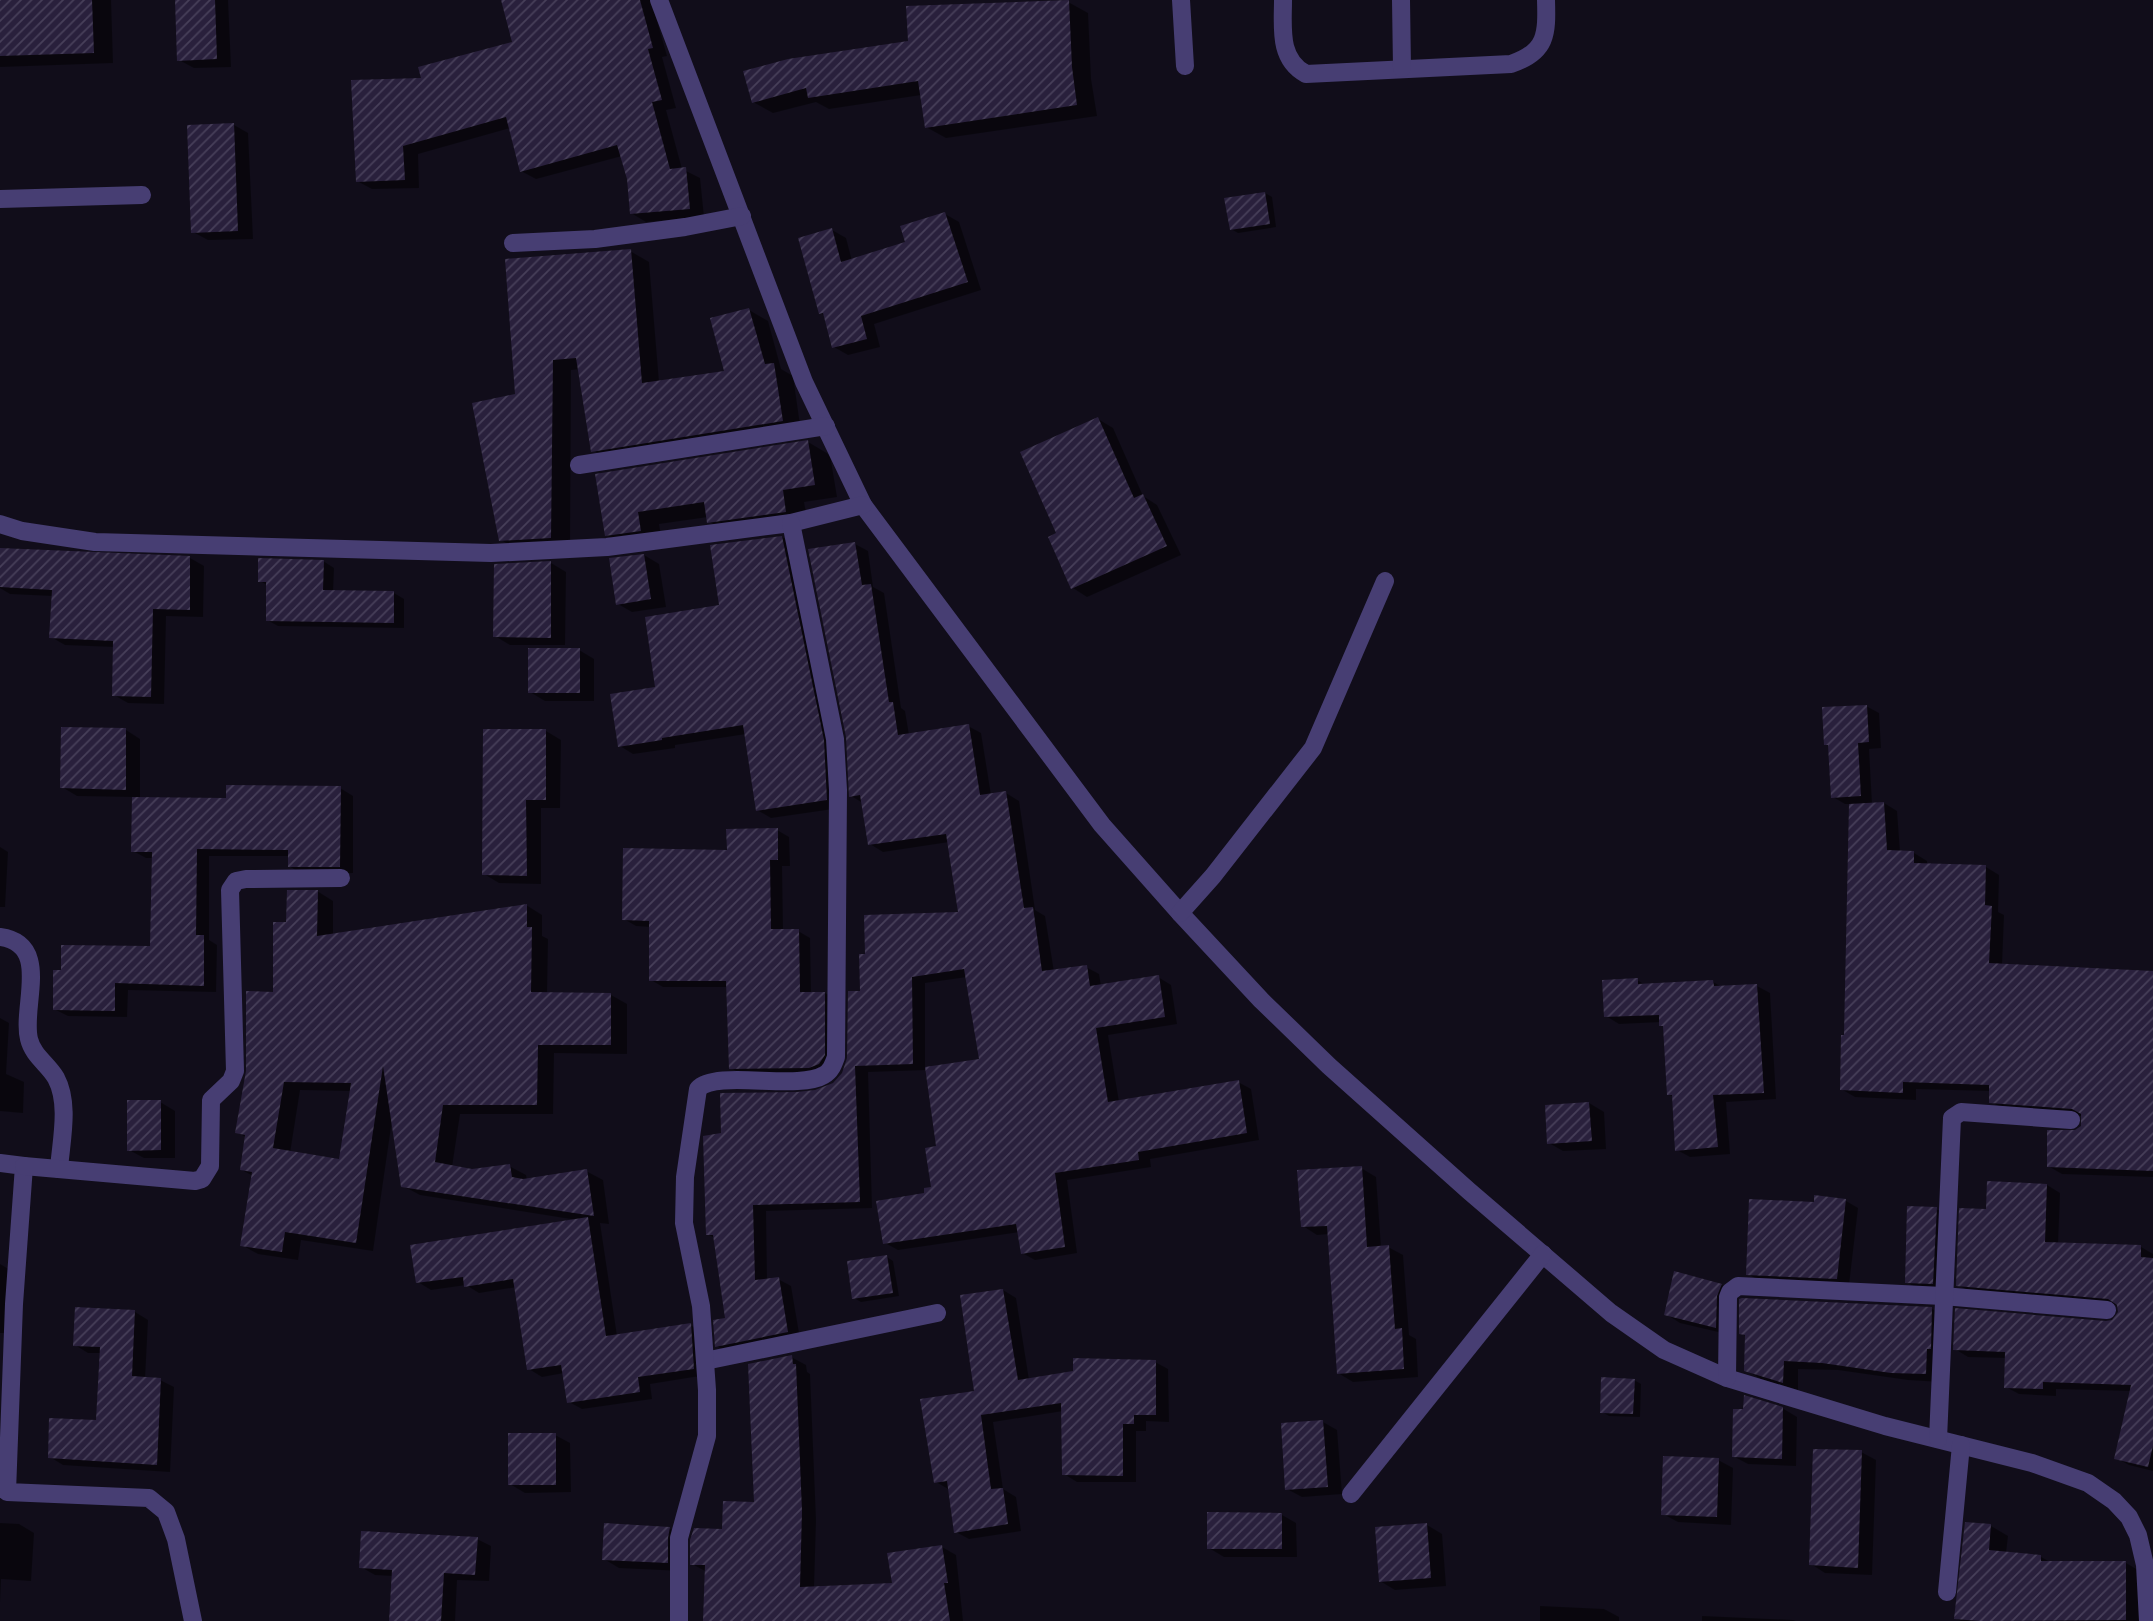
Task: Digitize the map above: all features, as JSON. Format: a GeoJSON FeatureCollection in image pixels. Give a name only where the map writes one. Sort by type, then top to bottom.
{"type":"FeatureCollection","features":[{"type":"Feature","properties":{"kind":"street"},"geometry":{"type":"LineString","coordinates":[[659,0],[804,382],[863,505],[1102,825],[1180,913],[1261,1000],[1329,1066],[1611,1313],[1664,1350],[1727,1378],[1885,1426],[2043,1467],[2088,1483],[2114,1501],[2129,1517],[2138,1535],[2145,1565],[2148,1621]]}},
{"type":"Feature","properties":{"kind":"street"},"geometry":{"type":"LineString","coordinates":[[1181,0],[1185,66]]}},
{"type":"Feature","properties":{"kind":"street"},"geometry":{"type":"LineString","coordinates":[[1283,0],[1283,43],[1293,64],[1306,74],[1511,65],[1524,60],[1539,48],[1546,26],[1546,0]]}},
{"type":"Feature","properties":{"kind":"street"},"geometry":{"type":"LineString","coordinates":[[1401,0],[1402,68]]}},
{"type":"Feature","properties":{"kind":"street"},"geometry":{"type":"LineString","coordinates":[[0,199],[142,195]]}},
{"type":"Feature","properties":{"kind":"street"},"geometry":{"type":"LineString","coordinates":[[513,243],[595,239],[743,216]]}},
{"type":"Feature","properties":{"kind":"street"},"geometry":{"type":"LineString","coordinates":[[579,465],[825,426]]}},
{"type":"Feature","properties":{"kind":"street"},"geometry":{"type":"LineString","coordinates":[[0,524],[22,531],[96,542],[491,553],[607,547],[791,523],[863,505]]}},
{"type":"Feature","properties":{"kind":"street"},"geometry":{"type":"LineString","coordinates":[[679,1621],[679,1538],[707,1436],[701,1306],[684,1223],[685,1177],[698,1089],[704,1084],[720,1082],[816,1079],[832,1068],[836,1057],[838,790],[835,739],[791,523]]}},
{"type":"Feature","properties":{"kind":"street"},"geometry":{"type":"LineString","coordinates":[[1180,913],[1213,876],[1313,748],[1385,581]]}},
{"type":"Feature","properties":{"kind":"street"},"geometry":{"type":"LineString","coordinates":[[0,1163],[195,1181],[202,1179],[210,1166],[211,1100],[231,1082],[235,1070],[228,903],[230,890],[236,881],[246,879],[341,878]]}},
{"type":"Feature","properties":{"kind":"street"},"geometry":{"type":"LineString","coordinates":[[0,937],[20,945],[28,957],[32,971],[27,1029],[32,1050],[54,1075],[62,1093],[60,1169]]}},
{"type":"Feature","properties":{"kind":"street"},"geometry":{"type":"LineString","coordinates":[[1938,1439],[1953,1116],[1961,1112],[2071,1120]]}},
{"type":"Feature","properties":{"kind":"street"},"geometry":{"type":"LineString","coordinates":[[24,1166],[4,1491],[149,1498],[166,1512],[176,1539],[193,1621]]}},
{"type":"Feature","properties":{"kind":"street"},"geometry":{"type":"LineString","coordinates":[[1351,1494],[1543,1254]]}},
{"type":"Feature","properties":{"kind":"street"},"geometry":{"type":"LineString","coordinates":[[1727,1378],[1728,1297],[1738,1286],[1943,1296],[2108,1310]]}},
{"type":"Feature","properties":{"kind":"street"},"geometry":{"type":"LineString","coordinates":[[705,1361],[937,1313]]}},
{"type":"Feature","properties":{"kind":"street"},"geometry":{"type":"LineString","coordinates":[[1947,1592],[1961,1445]]}},
{"type":"Feature","properties":{"kind":"building"},"geometry":{"type":"Polygon","coordinates":[[[0,0],[92,0],[94,53],[0,56],[0,0]]]}},
{"type":"Feature","properties":{"kind":"building"},"geometry":{"type":"Polygon","coordinates":[[[175,0],[215,0],[217,59],[177,61],[175,0]]]}},
{"type":"Feature","properties":{"kind":"building"},"geometry":{"type":"Polygon","coordinates":[[[501,0],[640,0],[653,48],[648,49],[662,100],[652,102],[670,169],[686,167],[690,209],[630,214],[627,179],[617,145],[520,172],[506,117],[403,146],[405,180],[356,182],[351,80],[421,78],[418,67],[512,42],[501,0]]]}},
{"type":"Feature","properties":{"kind":"building"},"geometry":{"type":"Polygon","coordinates":[[[1069,0],[1077,105],[925,128],[918,81],[808,98],[806,88],[752,103],[743,71],[788,59],[908,41],[906,6],[1069,0]]]}},
{"type":"Feature","properties":{"kind":"building"},"geometry":{"type":"Polygon","coordinates":[[[234,123],[238,231],[191,233],[187,125],[234,123]]]}},
{"type":"Feature","properties":{"kind":"building"},"geometry":{"type":"Polygon","coordinates":[[[1265,192],[1270,224],[1230,230],[1224,198],[1265,192]]]}},
{"type":"Feature","properties":{"kind":"building"},"geometry":{"type":"Polygon","coordinates":[[[945,212],[968,282],[861,316],[867,339],[832,348],[823,313],[819,314],[798,238],[832,228],[841,262],[905,242],[900,226],[945,212]]]}},
{"type":"Feature","properties":{"kind":"building"},"geometry":{"type":"Polygon","coordinates":[[[631,249],[642,383],[724,371],[710,318],[749,308],[765,364],[774,363],[783,421],[591,452],[576,358],[553,360],[551,538],[499,541],[472,403],[515,394],[505,259],[631,249]]]}},
{"type":"Feature","properties":{"kind":"building"},"geometry":{"type":"Polygon","coordinates":[[[1098,417],[1134,498],[1143,494],[1167,546],[1071,589],[1048,537],[1056,533],[1020,452],[1098,417]]]}},
{"type":"Feature","properties":{"kind":"building"},"geometry":{"type":"Polygon","coordinates":[[[808,440],[815,485],[783,490],[786,512],[707,523],[704,502],[638,512],[641,531],[605,536],[595,474],[808,440]]]}},
{"type":"Feature","properties":{"kind":"building"},"geometry":{"type":"Polygon","coordinates":[[[782,536],[824,740],[827,800],[756,811],[743,725],[618,747],[610,694],[655,687],[645,617],[719,605],[710,545],[782,536]]]}},
{"type":"Feature","properties":{"kind":"building"},"geometry":{"type":"Polygon","coordinates":[[[855,542],[862,585],[871,584],[889,702],[893,702],[898,735],[969,724],[980,795],[1006,791],[1024,908],[1033,907],[1042,971],[1087,965],[1090,986],[1159,975],[1165,1017],[1096,1028],[1108,1102],[1239,1080],[1247,1133],[1138,1152],[1139,1160],[1055,1173],[1065,1247],[1021,1254],[1016,1224],[883,1244],[876,1201],[924,1193],[924,1188],[931,1187],[925,1148],[936,1146],[925,1067],[979,1059],[964,969],[912,977],[913,1064],[855,1066],[860,1202],[753,1205],[755,1280],[779,1277],[788,1332],[715,1347],[713,1320],[725,1318],[713,1235],[706,1235],[703,1136],[721,1133],[720,1093],[797,1092],[815,1090],[833,1083],[842,1073],[847,1058],[848,991],[860,991],[859,954],[865,954],[864,915],[958,912],[946,834],[868,845],[860,795],[849,797],[846,737],[808,549],[855,542]]]}},
{"type":"Feature","properties":{"kind":"building"},"geometry":{"type":"Polygon","coordinates":[[[0,548],[190,556],[190,610],[153,609],[151,697],[112,696],[113,641],[49,638],[52,590],[0,587],[0,548]]]}},
{"type":"Feature","properties":{"kind":"building"},"geometry":{"type":"Polygon","coordinates":[[[644,554],[651,599],[616,605],[609,558],[644,554]]]}},
{"type":"Feature","properties":{"kind":"building"},"geometry":{"type":"Polygon","coordinates":[[[258,558],[324,560],[323,590],[394,591],[394,623],[266,621],[266,582],[258,582],[258,558]]]}},
{"type":"Feature","properties":{"kind":"building"},"geometry":{"type":"Polygon","coordinates":[[[551,561],[551,638],[493,637],[494,564],[551,561]]]}},
{"type":"Feature","properties":{"kind":"building"},"geometry":{"type":"Polygon","coordinates":[[[528,648],[580,648],[580,693],[528,693],[528,648]]]}},
{"type":"Feature","properties":{"kind":"building"},"geometry":{"type":"Polygon","coordinates":[[[1867,705],[1869,742],[1858,743],[1861,796],[1831,798],[1828,745],[1824,745],[1822,707],[1867,705]]]}},
{"type":"Feature","properties":{"kind":"building"},"geometry":{"type":"Polygon","coordinates":[[[61,727],[126,728],[126,790],[60,788],[61,727]]]}},
{"type":"Feature","properties":{"kind":"building"},"geometry":{"type":"Polygon","coordinates":[[[483,729],[546,729],[546,800],[526,800],[527,876],[482,875],[483,729]]]}},
{"type":"Feature","properties":{"kind":"building"},"geometry":{"type":"Polygon","coordinates":[[[226,785],[341,786],[340,867],[288,867],[288,850],[197,849],[196,935],[204,935],[204,986],[115,983],[115,1011],[53,1010],[53,970],[61,970],[61,945],[150,946],[152,852],[131,852],[132,797],[226,798],[226,785]]]}},
{"type":"Feature","properties":{"kind":"building"},"geometry":{"type":"Polygon","coordinates":[[[1884,802],[1887,850],[1914,851],[1914,863],[1986,865],[1985,905],[1992,906],[1989,963],[2153,971],[2153,1171],[2047,1167],[2047,1130],[2075,1130],[2081,1126],[2081,1114],[2072,1109],[1989,1103],[1989,1085],[1903,1082],[1903,1093],[1840,1090],[1841,1035],[1844,1035],[1849,804],[1884,802]]]}},
{"type":"Feature","properties":{"kind":"building"},"geometry":{"type":"Polygon","coordinates":[[[778,828],[778,860],[770,860],[771,929],[799,929],[800,992],[825,992],[825,1055],[819,1064],[809,1068],[729,1069],[726,981],[649,981],[649,921],[622,920],[623,848],[727,850],[726,829],[778,828]]]}},
{"type":"Feature","properties":{"kind":"building"},"geometry":{"type":"Polygon","coordinates":[[[287,890],[318,890],[317,936],[527,904],[527,927],[532,927],[531,992],[611,993],[611,1045],[538,1045],[537,1105],[443,1105],[435,1162],[472,1169],[510,1164],[512,1177],[523,1179],[587,1169],[594,1216],[401,1187],[383,1066],[356,1243],[285,1232],[282,1252],[240,1246],[252,1172],[240,1170],[245,1135],[235,1133],[246,1071],[246,991],[273,992],[273,922],[286,922],[287,890]],[[284,1082],[273,1148],[339,1159],[351,1083],[284,1082]]]}},
{"type":"Feature","properties":{"kind":"building"},"geometry":{"type":"Polygon","coordinates":[[[1638,978],[1638,984],[1713,980],[1714,986],[1757,984],[1764,1093],[1713,1095],[1718,1147],[1675,1151],[1672,1095],[1667,1095],[1663,1026],[1659,1026],[1659,1015],[1604,1017],[1602,980],[1638,978]]]}},
{"type":"Feature","properties":{"kind":"building"},"geometry":{"type":"Polygon","coordinates":[[[127,1100],[161,1100],[161,1150],[127,1151],[127,1100]]]}},
{"type":"Feature","properties":{"kind":"building"},"geometry":{"type":"Polygon","coordinates":[[[1589,1102],[1592,1141],[1547,1144],[1545,1105],[1589,1102]]]}},
{"type":"Feature","properties":{"kind":"building"},"geometry":{"type":"Polygon","coordinates":[[[1362,1166],[1367,1247],[1389,1245],[1395,1329],[1402,1328],[1404,1369],[1337,1374],[1327,1226],[1301,1227],[1297,1170],[1362,1166]]]}},
{"type":"Feature","properties":{"kind":"building"},"geometry":{"type":"Polygon","coordinates":[[[1987,1181],[2047,1184],[2045,1242],[2141,1245],[2141,1257],[2153,1258],[2153,1446],[2148,1467],[2114,1459],[2131,1385],[2043,1382],[2043,1389],[2004,1388],[2005,1352],[1953,1350],[1955,1308],[2106,1321],[2112,1320],[2118,1312],[2117,1305],[2108,1299],[1956,1286],[1959,1208],[1986,1209],[1987,1181]]]}},
{"type":"Feature","properties":{"kind":"building"},"geometry":{"type":"Polygon","coordinates":[[[1814,1195],[1846,1199],[1837,1279],[1746,1275],[1749,1199],[1814,1202],[1814,1195]]]}},
{"type":"Feature","properties":{"kind":"building"},"geometry":{"type":"Polygon","coordinates":[[[1907,1206],[1937,1207],[1933,1284],[1905,1283],[1907,1206]]]}},
{"type":"Feature","properties":{"kind":"building"},"geometry":{"type":"Polygon","coordinates":[[[588,1217],[606,1336],[691,1323],[694,1369],[638,1377],[640,1392],[567,1403],[561,1365],[527,1370],[513,1279],[464,1287],[463,1277],[416,1283],[410,1245],[588,1217]]]}},
{"type":"Feature","properties":{"kind":"building"},"geometry":{"type":"Polygon","coordinates":[[[887,1255],[893,1293],[852,1299],[847,1261],[887,1255]]]}},
{"type":"Feature","properties":{"kind":"building"},"geometry":{"type":"Polygon","coordinates":[[[1674,1271],[1722,1284],[1717,1296],[1716,1328],[1664,1315],[1674,1271]]]}},
{"type":"Feature","properties":{"kind":"building"},"geometry":{"type":"Polygon","coordinates":[[[1003,1289],[1018,1380],[1073,1371],[1073,1358],[1156,1360],[1156,1415],[1134,1415],[1134,1424],[1123,1424],[1123,1476],[1062,1475],[1061,1403],[981,1415],[991,1489],[1003,1488],[1008,1524],[954,1533],[947,1481],[934,1483],[920,1399],[974,1391],[960,1295],[1003,1289]]]}},
{"type":"Feature","properties":{"kind":"building"},"geometry":{"type":"Polygon","coordinates":[[[1739,1299],[1932,1307],[1931,1349],[1927,1349],[1926,1374],[1891,1373],[1822,1363],[1784,1361],[1783,1383],[1744,1371],[1745,1335],[1739,1334],[1739,1299]]]}},
{"type":"Feature","properties":{"kind":"building"},"geometry":{"type":"Polygon","coordinates":[[[75,1307],[135,1310],[132,1376],[161,1378],[157,1465],[48,1458],[49,1418],[96,1420],[100,1347],[73,1346],[75,1307]]]}},
{"type":"Feature","properties":{"kind":"building"},"geometry":{"type":"Polygon","coordinates":[[[792,1355],[793,1364],[796,1364],[802,1511],[800,1587],[892,1583],[887,1553],[942,1545],[950,1621],[703,1621],[705,1565],[690,1565],[690,1540],[694,1528],[722,1529],[723,1501],[754,1502],[748,1364],[792,1355]]]}},
{"type":"Feature","properties":{"kind":"building"},"geometry":{"type":"Polygon","coordinates":[[[1601,1377],[1635,1379],[1633,1414],[1600,1413],[1601,1377]]]}},
{"type":"Feature","properties":{"kind":"building"},"geometry":{"type":"Polygon","coordinates":[[[1744,1395],[1783,1407],[1782,1459],[1732,1457],[1733,1409],[1743,1409],[1744,1395]]]}},
{"type":"Feature","properties":{"kind":"building"},"geometry":{"type":"Polygon","coordinates":[[[1323,1420],[1328,1487],[1285,1490],[1281,1423],[1323,1420]]]}},
{"type":"Feature","properties":{"kind":"building"},"geometry":{"type":"Polygon","coordinates":[[[508,1433],[556,1433],[556,1485],[508,1485],[508,1433]]]}},
{"type":"Feature","properties":{"kind":"building"},"geometry":{"type":"Polygon","coordinates":[[[1813,1449],[1862,1450],[1858,1568],[1809,1565],[1813,1449]]]}},
{"type":"Feature","properties":{"kind":"building"},"geometry":{"type":"Polygon","coordinates":[[[1663,1456],[1719,1458],[1717,1517],[1661,1515],[1663,1456]]]}},
{"type":"Feature","properties":{"kind":"building"},"geometry":{"type":"Polygon","coordinates":[[[1207,1512],[1282,1513],[1282,1549],[1207,1549],[1207,1512]]]}},
{"type":"Feature","properties":{"kind":"building"},"geometry":{"type":"Polygon","coordinates":[[[1965,1522],[1991,1524],[1989,1550],[2041,1555],[2041,1561],[2126,1561],[2126,1620],[1954,1619],[1965,1522]]]}},
{"type":"Feature","properties":{"kind":"building"},"geometry":{"type":"Polygon","coordinates":[[[604,1523],[670,1527],[668,1563],[602,1560],[604,1523]]]}},
{"type":"Feature","properties":{"kind":"building"},"geometry":{"type":"Polygon","coordinates":[[[1427,1523],[1431,1578],[1379,1582],[1375,1527],[1427,1523]]]}},
{"type":"Feature","properties":{"kind":"building"},"geometry":{"type":"Polygon","coordinates":[[[361,1531],[478,1537],[475,1575],[444,1573],[441,1621],[389,1621],[392,1570],[359,1568],[361,1531]]]}}]}
